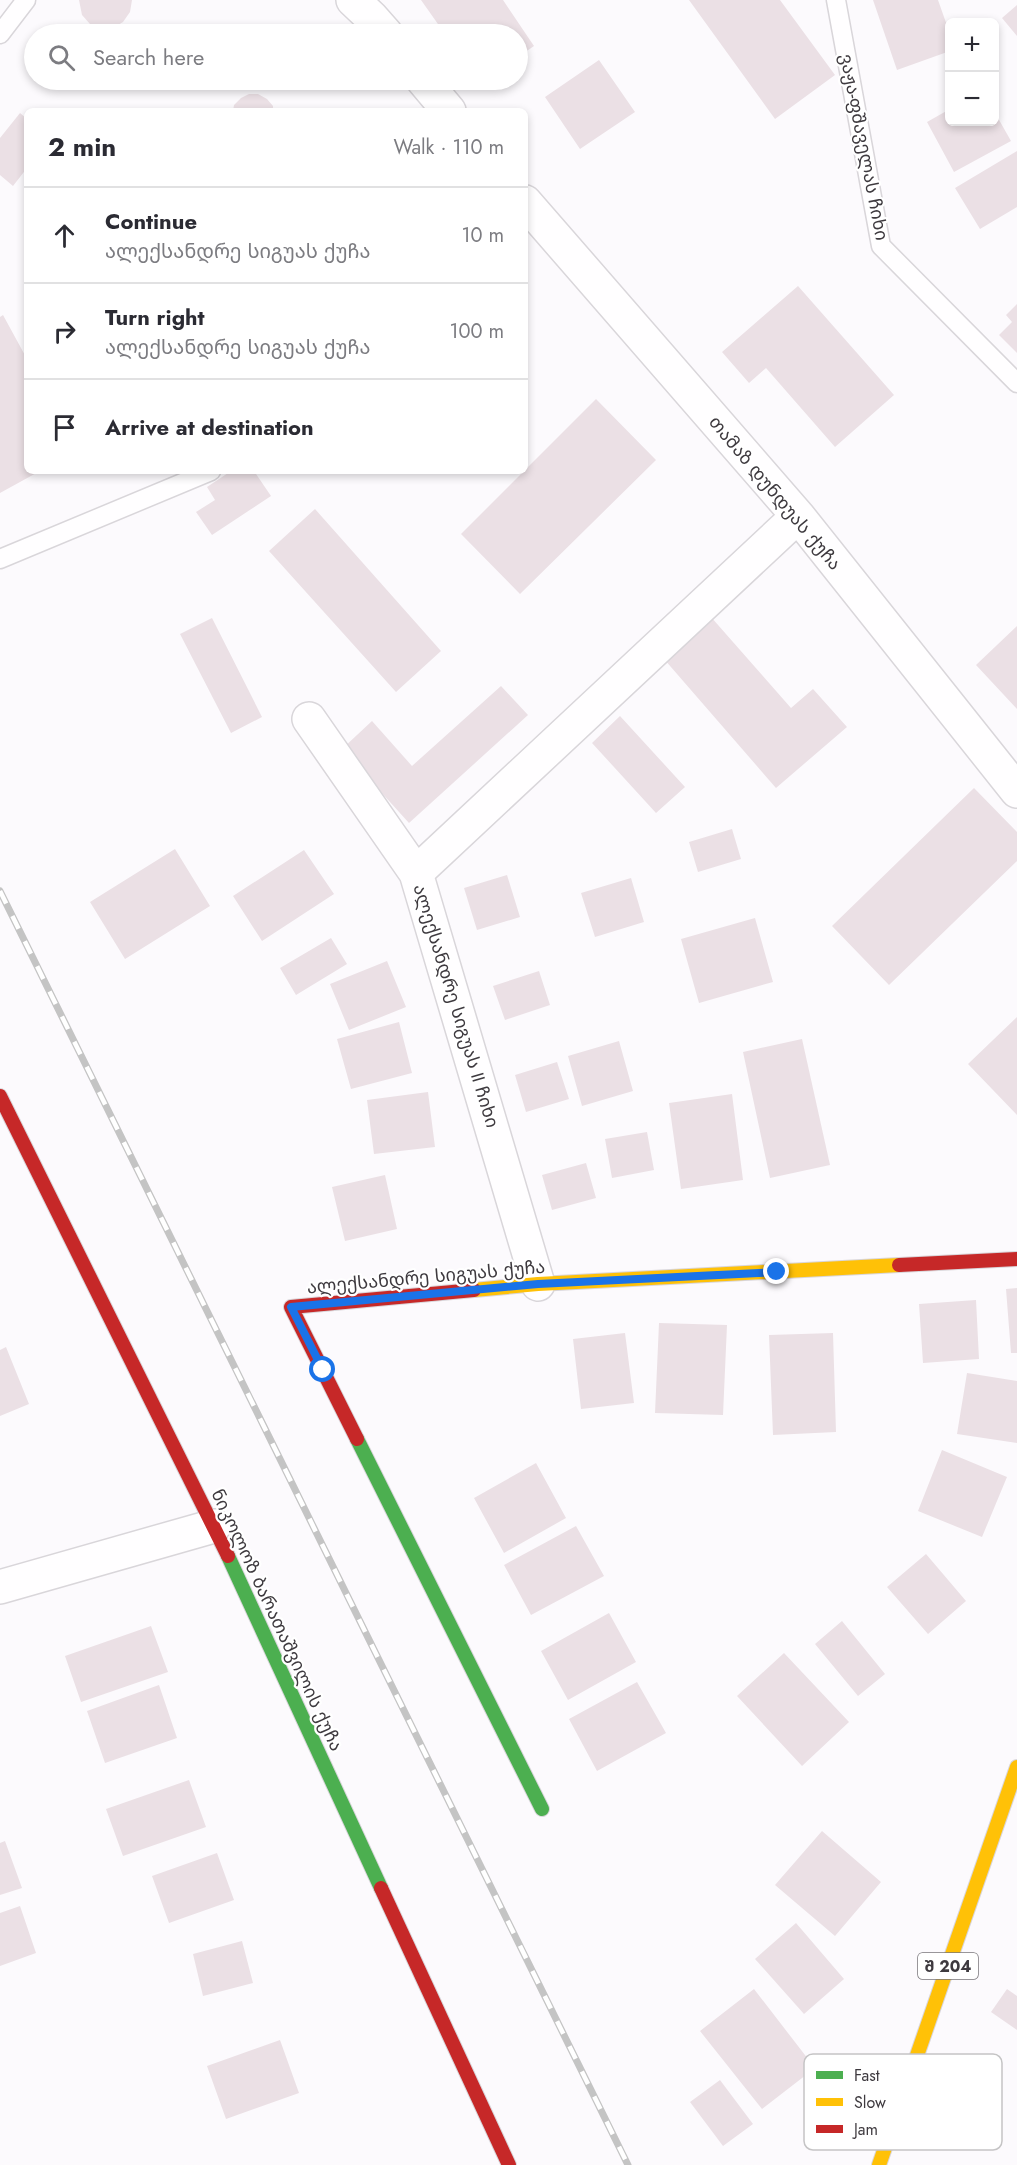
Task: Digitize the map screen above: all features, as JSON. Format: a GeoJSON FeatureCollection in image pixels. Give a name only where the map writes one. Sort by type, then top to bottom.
{"type":"FeatureCollection","features":[{"type":"Feature","properties":{"kind":"street"},"geometry":{"type":"LineString","coordinates":[[353,0],[378,24]]}},
{"type":"Feature","properties":{"kind":"street"},"geometry":{"type":"LineString","coordinates":[[431,90],[446,108]]}},
{"type":"Feature","properties":{"kind":"street","name":"თამაზ დუნდუას ქუჩა"},"geometry":{"type":"LineString","coordinates":[[530,218],[798,516],[1017,791]]}},
{"type":"Feature","properties":{"kind":"street"},"geometry":{"type":"LineString","coordinates":[[416,873],[798,516]]}},
{"type":"Feature","properties":{"kind":"street","name":"ალექსანდრე სიგუას II ჩიხი"},"geometry":{"type":"LineString","coordinates":[[309,719],[416,873],[538,1284]]}},
{"type":"Feature","properties":{"kind":"street","name":"ნიკოლოზ ბარათაშვილის ქუჩა"},"geometry":{"type":"LineString","coordinates":[[0,1096],[214,1526],[509,2165]]}},
{"type":"Feature","properties":{"kind":"street","name":"ალექსანდრე სიგუას ქუჩა"},"geometry":{"type":"LineString","coordinates":[[542,1809],[291,1307],[538,1284],[1017,1259]]}},
{"type":"Feature","properties":{"kind":"street"},"geometry":{"type":"LineString","coordinates":[[0,1587],[214,1526]]}},
{"type":"Feature","properties":{"kind":"street","name":"შ 204"},"geometry":{"type":"LineString","coordinates":[[917,2054],[1017,1767]]}},
{"type":"Feature","properties":{"kind":"street","name":"შ 204"},"geometry":{"type":"LineString","coordinates":[[879,2165],[884,2150]]}},
{"type":"Feature","properties":{"kind":"lane"},"geometry":{"type":"LineString","coordinates":[[0,34],[26,0]]}},
{"type":"Feature","properties":{"kind":"lane","name":"ვაჟა-ფშაველას ჩიხი"},"geometry":{"type":"LineString","coordinates":[[836,0],[881,246],[1017,383]]}},
{"type":"Feature","properties":{"kind":"lane"},"geometry":{"type":"LineString","coordinates":[[0,559],[205,474]]}},
{"type":"Feature","properties":{"kind":"building"},"geometry":{"type":"Polygon","coordinates":[[[79,0],[132,0],[130,12],[120,24],[90,24],[82,15],[79,0]]]}},
{"type":"Feature","properties":{"kind":"building"},"geometry":{"type":"Polygon","coordinates":[[[421,0],[503,0],[519,24],[438,24],[421,0]]]}},
{"type":"Feature","properties":{"kind":"building"},"geometry":{"type":"Polygon","coordinates":[[[689,0],[780,0],[835,75],[775,119],[689,0]]]}},
{"type":"Feature","properties":{"kind":"building"},"geometry":{"type":"Polygon","coordinates":[[[873,0],[938,0],[945,20],[945,53],[897,70],[873,0]]]}},
{"type":"Feature","properties":{"kind":"building"},"geometry":{"type":"Polygon","coordinates":[[[1017,5],[1017,36],[1002,18],[1017,5]]]}},
{"type":"Feature","properties":{"kind":"building"},"geometry":{"type":"Polygon","coordinates":[[[528,37],[534,46],[528,50],[528,37]]]}},
{"type":"Feature","properties":{"kind":"building"},"geometry":{"type":"Polygon","coordinates":[[[599,60],[635,112],[580,149],[545,97],[599,60]]]}},
{"type":"Feature","properties":{"kind":"building"},"geometry":{"type":"Polygon","coordinates":[[[249,94],[258,94],[267,99],[273,108],[234,108],[241,98],[249,94]]]}},
{"type":"Feature","properties":{"kind":"building"},"geometry":{"type":"Polygon","coordinates":[[[945,112],[945,126],[999,126],[999,120],[1011,141],[954,172],[927,122],[945,112]]]}},
{"type":"Feature","properties":{"kind":"building"},"geometry":{"type":"Polygon","coordinates":[[[20,113],[24,116],[24,172],[13,186],[0,175],[0,138],[20,113]]]}},
{"type":"Feature","properties":{"kind":"building"},"geometry":{"type":"Polygon","coordinates":[[[1017,151],[1017,207],[980,229],[955,188],[1017,151]]]}},
{"type":"Feature","properties":{"kind":"building"},"geometry":{"type":"Polygon","coordinates":[[[798,286],[894,395],[835,447],[766,368],[749,383],[722,352],[798,286]]]}},
{"type":"Feature","properties":{"kind":"building"},"geometry":{"type":"Polygon","coordinates":[[[1017,304],[1017,353],[999,335],[1012,322],[1006,315],[1017,304]]]}},
{"type":"Feature","properties":{"kind":"building"},"geometry":{"type":"Polygon","coordinates":[[[3,315],[24,354],[24,474],[35,474],[0,493],[0,317],[3,315]]]}},
{"type":"Feature","properties":{"kind":"building"},"geometry":{"type":"Polygon","coordinates":[[[596,399],[656,460],[520,594],[461,534],[521,474],[528,474],[528,467],[596,399]]]}},
{"type":"Feature","properties":{"kind":"building"},"geometry":{"type":"Polygon","coordinates":[[[226,474],[256,474],[271,496],[212,535],[196,512],[215,500],[207,487],[226,474]]]}},
{"type":"Feature","properties":{"kind":"building"},"geometry":{"type":"Polygon","coordinates":[[[315,509],[441,651],[396,692],[269,551],[315,509]]]}},
{"type":"Feature","properties":{"kind":"building"},"geometry":{"type":"Polygon","coordinates":[[[711,617],[791,708],[813,689],[847,727],[776,788],[664,659],[711,617]]]}},
{"type":"Feature","properties":{"kind":"building"},"geometry":{"type":"Polygon","coordinates":[[[212,618],[262,717],[231,733],[180,634],[212,618]]]}},
{"type":"Feature","properties":{"kind":"building"},"geometry":{"type":"Polygon","coordinates":[[[1017,626],[1017,709],[976,665],[1017,626]]]}},
{"type":"Feature","properties":{"kind":"building"},"geometry":{"type":"Polygon","coordinates":[[[501,686],[528,715],[409,823],[342,749],[372,721],[412,766],[501,686]]]}},
{"type":"Feature","properties":{"kind":"building"},"geometry":{"type":"Polygon","coordinates":[[[620,716],[685,787],[656,813],[592,743],[620,716]]]}},
{"type":"Feature","properties":{"kind":"building"},"geometry":{"type":"Polygon","coordinates":[[[974,788],[1017,832],[1017,861],[889,985],[832,926],[974,788]]]}},
{"type":"Feature","properties":{"kind":"building"},"geometry":{"type":"Polygon","coordinates":[[[732,829],[741,859],[698,872],[689,842],[732,829]]]}},
{"type":"Feature","properties":{"kind":"building"},"geometry":{"type":"Polygon","coordinates":[[[175,849],[210,906],[125,959],[90,902],[175,849]]]}},
{"type":"Feature","properties":{"kind":"building"},"geometry":{"type":"Polygon","coordinates":[[[304,850],[334,894],[262,941],[233,896],[304,850]]]}},
{"type":"Feature","properties":{"kind":"building"},"geometry":{"type":"Polygon","coordinates":[[[507,875],[520,917],[477,930],[464,888],[507,875]]]}},
{"type":"Feature","properties":{"kind":"building"},"geometry":{"type":"Polygon","coordinates":[[[631,878],[644,922],[595,937],[581,893],[631,878]]]}},
{"type":"Feature","properties":{"kind":"building"},"geometry":{"type":"Polygon","coordinates":[[[755,918],[773,982],[699,1003],[681,939],[755,918]]]}},
{"type":"Feature","properties":{"kind":"building"},"geometry":{"type":"Polygon","coordinates":[[[331,938],[347,964],[296,995],[280,968],[331,938]]]}},
{"type":"Feature","properties":{"kind":"building"},"geometry":{"type":"Polygon","coordinates":[[[387,961],[406,1007],[349,1030],[330,984],[387,961]]]}},
{"type":"Feature","properties":{"kind":"building"},"geometry":{"type":"Polygon","coordinates":[[[539,971],[550,1005],[505,1020],[493,986],[539,971]]]}},
{"type":"Feature","properties":{"kind":"building"},"geometry":{"type":"Polygon","coordinates":[[[1017,1017],[1017,1115],[968,1064],[1017,1017]]]}},
{"type":"Feature","properties":{"kind":"building"},"geometry":{"type":"Polygon","coordinates":[[[399,1022],[412,1073],[351,1089],[337,1039],[399,1022]]]}},
{"type":"Feature","properties":{"kind":"building"},"geometry":{"type":"Polygon","coordinates":[[[802,1039],[830,1165],[770,1178],[743,1052],[802,1039]]]}},
{"type":"Feature","properties":{"kind":"building"},"geometry":{"type":"Polygon","coordinates":[[[619,1041],[633,1091],[582,1106],[568,1056],[619,1041]]]}},
{"type":"Feature","properties":{"kind":"building"},"geometry":{"type":"Polygon","coordinates":[[[557,1062],[569,1099],[526,1112],[515,1075],[557,1062]]]}},
{"type":"Feature","properties":{"kind":"building"},"geometry":{"type":"Polygon","coordinates":[[[428,1092],[435,1147],[374,1154],[367,1100],[428,1092]]]}},
{"type":"Feature","properties":{"kind":"building"},"geometry":{"type":"Polygon","coordinates":[[[732,1094],[743,1180],[681,1189],[669,1103],[732,1094]]]}},
{"type":"Feature","properties":{"kind":"building"},"geometry":{"type":"Polygon","coordinates":[[[647,1132],[654,1170],[612,1178],[605,1139],[647,1132]]]}},
{"type":"Feature","properties":{"kind":"building"},"geometry":{"type":"Polygon","coordinates":[[[586,1163],[596,1198],[552,1210],[542,1175],[586,1163]]]}},
{"type":"Feature","properties":{"kind":"building"},"geometry":{"type":"Polygon","coordinates":[[[385,1175],[397,1229],[345,1241],[332,1187],[385,1175]]]}},
{"type":"Feature","properties":{"kind":"building"},"geometry":{"type":"Polygon","coordinates":[[[1017,1288],[1017,1353],[1011,1353],[1006,1289],[1017,1288]]]}},
{"type":"Feature","properties":{"kind":"building"},"geometry":{"type":"Polygon","coordinates":[[[976,1300],[979,1359],[923,1363],[919,1304],[976,1300]]]}},
{"type":"Feature","properties":{"kind":"building"},"geometry":{"type":"Polygon","coordinates":[[[659,1323],[727,1325],[723,1415],[655,1413],[659,1323]]]}},
{"type":"Feature","properties":{"kind":"building"},"geometry":{"type":"Polygon","coordinates":[[[625,1333],[634,1403],[581,1409],[573,1339],[625,1333]]]}},
{"type":"Feature","properties":{"kind":"building"},"geometry":{"type":"Polygon","coordinates":[[[833,1333],[836,1432],[773,1435],[769,1335],[833,1333]]]}},
{"type":"Feature","properties":{"kind":"building"},"geometry":{"type":"Polygon","coordinates":[[[6,1347],[29,1404],[0,1416],[0,1350],[6,1347]]]}},
{"type":"Feature","properties":{"kind":"building"},"geometry":{"type":"Polygon","coordinates":[[[967,1373],[1017,1381],[1017,1443],[957,1434],[967,1373]]]}},
{"type":"Feature","properties":{"kind":"building"},"geometry":{"type":"Polygon","coordinates":[[[942,1450],[1007,1477],[982,1537],[918,1511],[942,1450]]]}},
{"type":"Feature","properties":{"kind":"building"},"geometry":{"type":"Polygon","coordinates":[[[536,1463],[566,1518],[504,1553],[474,1498],[536,1463]]]}},
{"type":"Feature","properties":{"kind":"building"},"geometry":{"type":"Polygon","coordinates":[[[576,1526],[604,1576],[531,1615],[504,1565],[576,1526]]]}},
{"type":"Feature","properties":{"kind":"building"},"geometry":{"type":"Polygon","coordinates":[[[926,1554],[966,1601],[928,1634],[887,1587],[926,1554]]]}},
{"type":"Feature","properties":{"kind":"building"},"geometry":{"type":"Polygon","coordinates":[[[609,1613],[636,1662],[568,1700],[541,1651],[609,1613]]]}},
{"type":"Feature","properties":{"kind":"building"},"geometry":{"type":"Polygon","coordinates":[[[842,1621],[885,1674],[858,1696],[815,1644],[842,1621]]]}},
{"type":"Feature","properties":{"kind":"building"},"geometry":{"type":"Polygon","coordinates":[[[151,1626],[168,1672],[81,1702],[65,1656],[151,1626]]]}},
{"type":"Feature","properties":{"kind":"building"},"geometry":{"type":"Polygon","coordinates":[[[784,1653],[849,1722],[802,1766],[737,1696],[784,1653]]]}},
{"type":"Feature","properties":{"kind":"building"},"geometry":{"type":"Polygon","coordinates":[[[637,1682],[666,1733],[597,1771],[569,1719],[637,1682]]]}},
{"type":"Feature","properties":{"kind":"building"},"geometry":{"type":"Polygon","coordinates":[[[159,1685],[177,1738],[105,1763],[87,1711],[159,1685]]]}},
{"type":"Feature","properties":{"kind":"building"},"geometry":{"type":"Polygon","coordinates":[[[189,1780],[206,1827],[123,1856],[106,1809],[189,1780]]]}},
{"type":"Feature","properties":{"kind":"building"},"geometry":{"type":"Polygon","coordinates":[[[822,1831],[881,1882],[835,1936],[775,1885],[822,1831]]]}},
{"type":"Feature","properties":{"kind":"building"},"geometry":{"type":"Polygon","coordinates":[[[5,1841],[22,1888],[0,1895],[0,1843],[5,1841]]]}},
{"type":"Feature","properties":{"kind":"building"},"geometry":{"type":"Polygon","coordinates":[[[217,1853],[234,1900],[169,1923],[152,1876],[217,1853]]]}},
{"type":"Feature","properties":{"kind":"building"},"geometry":{"type":"Polygon","coordinates":[[[20,1906],[36,1953],[0,1966],[0,1913],[20,1906]]]}},
{"type":"Feature","properties":{"kind":"building"},"geometry":{"type":"Polygon","coordinates":[[[796,1923],[844,1979],[804,2014],[755,1959],[796,1923]]]}},
{"type":"Feature","properties":{"kind":"building"},"geometry":{"type":"Polygon","coordinates":[[[242,1941],[253,1983],[203,1996],[193,1954],[242,1941]]]}},
{"type":"Feature","properties":{"kind":"building"},"geometry":{"type":"Polygon","coordinates":[[[754,1989],[804,2054],[804,2077],[762,2109],[700,2031],[754,1989]]]}},
{"type":"Feature","properties":{"kind":"building"},"geometry":{"type":"Polygon","coordinates":[[[1007,1989],[1017,1996],[1017,2030],[991,2012],[1007,1989]]]}},
{"type":"Feature","properties":{"kind":"building"},"geometry":{"type":"Polygon","coordinates":[[[280,2040],[299,2093],[226,2119],[207,2066],[280,2040]]]}},
{"type":"Feature","properties":{"kind":"building"},"geometry":{"type":"Polygon","coordinates":[[[720,2080],[753,2124],[723,2146],[690,2102],[720,2080]]]}},
{"type":"Feature","properties":{"kind":"railway"},"geometry":{"type":"LineString","coordinates":[[0,891],[628,2165]]}},
{"type":"Feature","properties":{"kind":"traffic: fast"},"geometry":{"type":"LineString","coordinates":[[357,1439],[542,1809]]}},
{"type":"Feature","properties":{"kind":"traffic: fast"},"geometry":{"type":"LineString","coordinates":[[228,1556],[381,1888]]}},
{"type":"Feature","properties":{"kind":"traffic: slow"},"geometry":{"type":"LineString","coordinates":[[474,1290],[538,1284],[899,1265]]}},
{"type":"Feature","properties":{"kind":"traffic: slow"},"geometry":{"type":"LineString","coordinates":[[917,2054],[1017,1767]]}},
{"type":"Feature","properties":{"kind":"traffic: slow"},"geometry":{"type":"LineString","coordinates":[[879,2165],[884,2150]]}},
{"type":"Feature","properties":{"kind":"traffic: jam"},"geometry":{"type":"LineString","coordinates":[[0,1096],[228,1556]]}},
{"type":"Feature","properties":{"kind":"traffic: jam"},"geometry":{"type":"LineString","coordinates":[[899,1265],[1017,1259]]}},
{"type":"Feature","properties":{"kind":"traffic: jam"},"geometry":{"type":"LineString","coordinates":[[357,1439],[291,1307],[474,1290]]}},
{"type":"Feature","properties":{"kind":"traffic: jam"},"geometry":{"type":"LineString","coordinates":[[381,1888],[509,2165]]}},
{"type":"Feature","properties":{"kind":"route"},"geometry":{"type":"LineString","coordinates":[[323,1370],[291,1307],[538,1284],[777,1272]]}}]}
